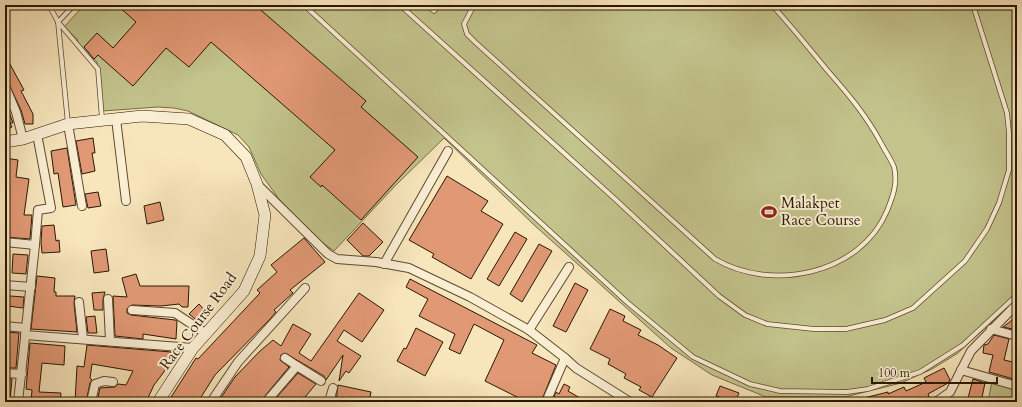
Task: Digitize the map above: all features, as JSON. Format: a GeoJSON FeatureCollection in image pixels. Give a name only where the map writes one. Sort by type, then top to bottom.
{"type":"FeatureCollection","features":[{"type":"Feature","properties":{"kind":"street"},"geometry":{"type":"LineString","coordinates":[[5,86],[16,112],[24,139]]}},
{"type":"Feature","properties":{"kind":"street","name":"Race Course Road"},"geometry":{"type":"LineString","coordinates":[[5,142],[24,139],[68,124],[142,116],[189,119],[225,135],[246,157],[257,184],[265,215],[260,256],[244,291],[193,348],[158,402]]}},
{"type":"Feature","properties":{"kind":"street"},"geometry":{"type":"LineString","coordinates":[[116,119],[126,201]]}},
{"type":"Feature","properties":{"kind":"street"},"geometry":{"type":"LineString","coordinates":[[68,124],[82,206]]}},
{"type":"Feature","properties":{"kind":"street"},"geometry":{"type":"LineString","coordinates":[[18,402],[38,210],[51,208],[37,134]]}},
{"type":"Feature","properties":{"kind":"street"},"geometry":{"type":"LineString","coordinates":[[384,264],[448,150]]}},
{"type":"Feature","properties":{"kind":"street"},"geometry":{"type":"LineString","coordinates":[[257,184],[328,254],[337,259],[384,264],[416,272],[470,297],[529,330],[576,368],[630,402]]}},
{"type":"Feature","properties":{"kind":"street"},"geometry":{"type":"LineString","coordinates":[[5,242],[35,246]]}},
{"type":"Feature","properties":{"kind":"street"},"geometry":{"type":"LineString","coordinates":[[529,330],[569,267]]}},
{"type":"Feature","properties":{"kind":"street"},"geometry":{"type":"LineString","coordinates":[[5,285],[31,287]]}},
{"type":"Feature","properties":{"kind":"street"},"geometry":{"type":"LineString","coordinates":[[211,402],[238,362],[305,288]]}},
{"type":"Feature","properties":{"kind":"street"},"geometry":{"type":"LineString","coordinates":[[108,299],[110,341]]}},
{"type":"Feature","properties":{"kind":"street"},"geometry":{"type":"LineString","coordinates":[[79,302],[83,339]]}},
{"type":"Feature","properties":{"kind":"street"},"geometry":{"type":"LineString","coordinates":[[938,402],[950,392],[971,351],[1017,304]]}},
{"type":"Feature","properties":{"kind":"street"},"geometry":{"type":"LineString","coordinates":[[132,310],[175,313],[205,333]]}},
{"type":"Feature","properties":{"kind":"street"},"geometry":{"type":"LineString","coordinates":[[5,326],[25,331],[83,339],[193,348]]}},
{"type":"Feature","properties":{"kind":"street"},"geometry":{"type":"LineString","coordinates":[[991,329],[1017,336]]}},
{"type":"Feature","properties":{"kind":"street"},"geometry":{"type":"LineString","coordinates":[[285,358],[321,381]]}},
{"type":"Feature","properties":{"kind":"street"},"geometry":{"type":"LineString","coordinates":[[546,402],[565,358]]}},
{"type":"Feature","properties":{"kind":"street"},"geometry":{"type":"LineString","coordinates":[[268,402],[297,366]]}},
{"type":"Feature","properties":{"kind":"street"},"geometry":{"type":"LineString","coordinates":[[961,370],[1017,386]]}},
{"type":"Feature","properties":{"kind":"street"},"geometry":{"type":"LineString","coordinates":[[5,373],[22,374]]}},
{"type":"Feature","properties":{"kind":"street"},"geometry":{"type":"LineString","coordinates":[[91,402],[95,384],[104,381],[113,382]]}},
{"type":"Feature","properties":{"kind":"street"},"geometry":{"type":"LineString","coordinates":[[329,402],[332,388]]}},
{"type":"Feature","properties":{"kind":"lane"},"geometry":{"type":"LineString","coordinates":[[48,5],[58,22],[98,69],[102,120]]}},
{"type":"Feature","properties":{"kind":"lane"},"geometry":{"type":"LineString","coordinates":[[68,124],[58,22],[74,5]]}},
{"type":"Feature","properties":{"kind":"lane"},"geometry":{"type":"LineString","coordinates":[[304,5],[628,304],[693,357],[750,384],[780,391],[847,392],[868,389],[920,372],[963,345],[1017,295]]}},
{"type":"Feature","properties":{"kind":"lane"},"geometry":{"type":"LineString","coordinates":[[400,5],[609,194],[719,296],[745,315],[767,324],[814,329],[846,329],[885,320],[913,308],[965,261],[987,229],[999,202],[1009,170],[1009,134],[1007,113],[973,5]]}},
{"type":"Feature","properties":{"kind":"lane"},"geometry":{"type":"LineString","coordinates":[[427,5],[434,11],[439,5]]}},
{"type":"Feature","properties":{"kind":"lane"},"geometry":{"type":"LineString","coordinates":[[474,5],[464,24],[467,34],[715,260],[743,272],[771,274],[807,273],[830,267],[845,259],[864,243],[884,218],[893,196],[896,178],[893,165],[855,101],[772,5]]}},
{"type":"Feature","properties":{"kind":"green space","name":"Malakpet Race Course"},"geometry":{"type":"Polygon","coordinates":[[[84,5],[1017,5],[1017,299],[958,353],[932,369],[901,383],[845,397],[766,397],[712,375],[671,348],[533,224],[444,138],[396,185],[334,251],[312,235],[279,199],[261,174],[249,147],[238,135],[188,111],[174,108],[158,107],[102,111],[97,62],[75,43],[78,40],[64,27],[84,5]]]}},
{"type":"Feature","properties":{"kind":"green space"},"geometry":{"type":"Polygon","coordinates":[[[992,381],[1017,387],[1017,402],[988,402],[992,381]]]}},
{"type":"Feature","properties":{"kind":"building"},"geometry":{"type":"Polygon","coordinates":[[[117,5],[255,5],[366,101],[361,107],[418,157],[361,220],[322,185],[321,187],[310,177],[335,150],[211,42],[189,67],[166,48],[133,86],[98,55],[94,59],[84,47],[97,33],[113,48],[136,22],[117,5]]]}},
{"type":"Feature","properties":{"kind":"building"},"geometry":{"type":"Polygon","coordinates":[[[5,55],[24,90],[21,91],[33,114],[33,124],[25,124],[21,110],[5,76],[5,55]]]}},
{"type":"Feature","properties":{"kind":"building"},"geometry":{"type":"Polygon","coordinates":[[[5,101],[13,123],[10,123],[12,127],[5,131],[5,101]]]}},
{"type":"Feature","properties":{"kind":"building"},"geometry":{"type":"Polygon","coordinates":[[[93,138],[95,153],[92,153],[95,171],[82,174],[76,141],[93,138]]]}},
{"type":"Feature","properties":{"kind":"building"},"geometry":{"type":"Polygon","coordinates":[[[67,148],[76,205],[63,207],[58,173],[54,174],[51,151],[67,148]]]}},
{"type":"Feature","properties":{"kind":"building"},"geometry":{"type":"Polygon","coordinates":[[[5,158],[18,160],[16,177],[29,179],[24,215],[32,215],[30,239],[5,237],[7,197],[5,196],[5,158]]]}},
{"type":"Feature","properties":{"kind":"building"},"geometry":{"type":"Polygon","coordinates":[[[447,176],[488,201],[481,211],[503,224],[471,279],[432,257],[434,254],[409,240],[447,176]]]}},
{"type":"Feature","properties":{"kind":"building"},"geometry":{"type":"Polygon","coordinates":[[[98,192],[101,206],[88,208],[85,194],[98,192]]]}},
{"type":"Feature","properties":{"kind":"building"},"geometry":{"type":"Polygon","coordinates":[[[160,202],[164,220],[147,224],[144,206],[160,202]]]}},
{"type":"Feature","properties":{"kind":"building"},"geometry":{"type":"Polygon","coordinates":[[[363,223],[383,242],[369,256],[363,256],[347,240],[363,223]]]}},
{"type":"Feature","properties":{"kind":"building"},"geometry":{"type":"Polygon","coordinates":[[[54,225],[56,241],[59,240],[60,252],[42,253],[42,226],[54,225]]]}},
{"type":"Feature","properties":{"kind":"building"},"geometry":{"type":"Polygon","coordinates":[[[515,232],[527,239],[499,286],[487,279],[515,232]]]}},
{"type":"Feature","properties":{"kind":"building"},"geometry":{"type":"Polygon","coordinates":[[[304,238],[325,262],[290,290],[293,293],[274,310],[276,312],[271,318],[215,375],[198,402],[168,402],[196,358],[198,359],[260,293],[257,290],[277,272],[271,265],[304,238]]]}},
{"type":"Feature","properties":{"kind":"building"},"geometry":{"type":"Polygon","coordinates":[[[539,244],[552,251],[522,302],[510,294],[539,244]]]}},
{"type":"Feature","properties":{"kind":"building"},"geometry":{"type":"Polygon","coordinates":[[[106,249],[109,271],[94,273],[91,251],[106,249]]]}},
{"type":"Feature","properties":{"kind":"building"},"geometry":{"type":"Polygon","coordinates":[[[13,254],[28,255],[26,274],[12,273],[13,254]]]}},
{"type":"Feature","properties":{"kind":"building"},"geometry":{"type":"Polygon","coordinates":[[[136,274],[140,286],[189,286],[188,307],[182,307],[179,304],[161,306],[132,305],[127,309],[127,313],[131,315],[177,321],[176,339],[143,334],[143,339],[115,336],[113,296],[127,297],[122,278],[136,274]]]}},
{"type":"Feature","properties":{"kind":"building"},"geometry":{"type":"Polygon","coordinates":[[[37,276],[55,278],[54,292],[56,292],[56,296],[75,296],[74,303],[77,332],[31,329],[37,276]]]}},
{"type":"Feature","properties":{"kind":"building"},"geometry":{"type":"Polygon","coordinates":[[[410,279],[537,345],[532,353],[556,365],[541,402],[520,402],[521,399],[485,381],[504,340],[474,324],[460,354],[449,349],[455,334],[419,316],[428,299],[406,287],[410,279]]]}},
{"type":"Feature","properties":{"kind":"building"},"geometry":{"type":"Polygon","coordinates":[[[575,283],[588,290],[566,332],[553,326],[575,283]]]}},
{"type":"Feature","properties":{"kind":"building"},"geometry":{"type":"Polygon","coordinates":[[[105,292],[103,299],[103,310],[94,310],[92,293],[105,292]]]}},
{"type":"Feature","properties":{"kind":"building"},"geometry":{"type":"Polygon","coordinates":[[[359,293],[384,310],[362,342],[344,330],[337,341],[361,356],[349,373],[346,371],[339,381],[343,355],[326,380],[324,376],[285,353],[281,355],[280,360],[289,367],[260,402],[218,402],[235,377],[260,351],[273,340],[281,346],[293,324],[311,334],[299,353],[311,361],[359,293]]]}},
{"type":"Feature","properties":{"kind":"building"},"geometry":{"type":"Polygon","coordinates":[[[10,296],[24,297],[23,308],[8,306],[10,296]]]}},
{"type":"Feature","properties":{"kind":"building"},"geometry":{"type":"Polygon","coordinates":[[[199,304],[208,314],[199,322],[189,314],[199,304]]]}},
{"type":"Feature","properties":{"kind":"building"},"geometry":{"type":"Polygon","coordinates":[[[610,309],[625,316],[623,321],[641,330],[638,335],[658,345],[677,358],[652,397],[639,390],[641,387],[624,378],[626,374],[608,364],[610,359],[590,349],[610,309]]]}},
{"type":"Feature","properties":{"kind":"building"},"geometry":{"type":"Polygon","coordinates":[[[1017,313],[1017,330],[1003,327],[1011,321],[1017,313]]]}},
{"type":"Feature","properties":{"kind":"building"},"geometry":{"type":"Polygon","coordinates":[[[95,316],[97,333],[88,333],[86,317],[95,316]]]}},
{"type":"Feature","properties":{"kind":"building"},"geometry":{"type":"Polygon","coordinates":[[[416,328],[443,342],[425,376],[397,361],[404,348],[406,349],[416,328]]]}},
{"type":"Feature","properties":{"kind":"building"},"geometry":{"type":"Polygon","coordinates":[[[5,332],[19,333],[16,368],[5,368],[5,332]]]}},
{"type":"Feature","properties":{"kind":"building"},"geometry":{"type":"Polygon","coordinates":[[[994,335],[1009,339],[1004,360],[1017,363],[1017,380],[989,372],[993,355],[983,353],[984,345],[988,344],[994,335]]]}},
{"type":"Feature","properties":{"kind":"building"},"geometry":{"type":"Polygon","coordinates":[[[30,343],[65,346],[64,365],[42,363],[39,392],[61,393],[60,402],[31,402],[32,390],[26,389],[30,343]]]}},
{"type":"Feature","properties":{"kind":"building"},"geometry":{"type":"Polygon","coordinates":[[[87,345],[171,352],[176,356],[154,385],[146,402],[97,402],[100,388],[115,387],[118,384],[126,385],[133,371],[92,364],[90,378],[92,380],[86,402],[75,402],[77,366],[84,367],[87,345]]]}},
{"type":"Feature","properties":{"kind":"building"},"geometry":{"type":"Polygon","coordinates":[[[944,368],[950,380],[948,383],[928,394],[930,399],[924,402],[857,402],[856,400],[888,392],[888,394],[904,387],[906,391],[926,382],[924,378],[944,368]]]}},
{"type":"Feature","properties":{"kind":"building"},"geometry":{"type":"Polygon","coordinates":[[[298,373],[316,384],[301,402],[281,402],[276,398],[298,373]]]}},
{"type":"Feature","properties":{"kind":"building"},"geometry":{"type":"Polygon","coordinates":[[[5,379],[12,379],[10,402],[5,402],[5,379]]]}},
{"type":"Feature","properties":{"kind":"building"},"geometry":{"type":"Polygon","coordinates":[[[973,379],[985,383],[981,402],[967,402],[973,379]]]}},
{"type":"Feature","properties":{"kind":"building"},"geometry":{"type":"Polygon","coordinates":[[[564,384],[570,387],[568,391],[587,402],[552,402],[556,392],[559,394],[564,384]]]}},
{"type":"Feature","properties":{"kind":"building"},"geometry":{"type":"Polygon","coordinates":[[[338,385],[371,392],[369,402],[336,402],[338,385]]]}},
{"type":"Feature","properties":{"kind":"building"},"geometry":{"type":"Polygon","coordinates":[[[720,386],[739,393],[735,402],[716,396],[720,386]]]}},
{"type":"Feature","properties":{"kind":"place","name":"Malakpet Race Course"},"geometry":{"type":"Point","coordinates":[769,212]}}]}
